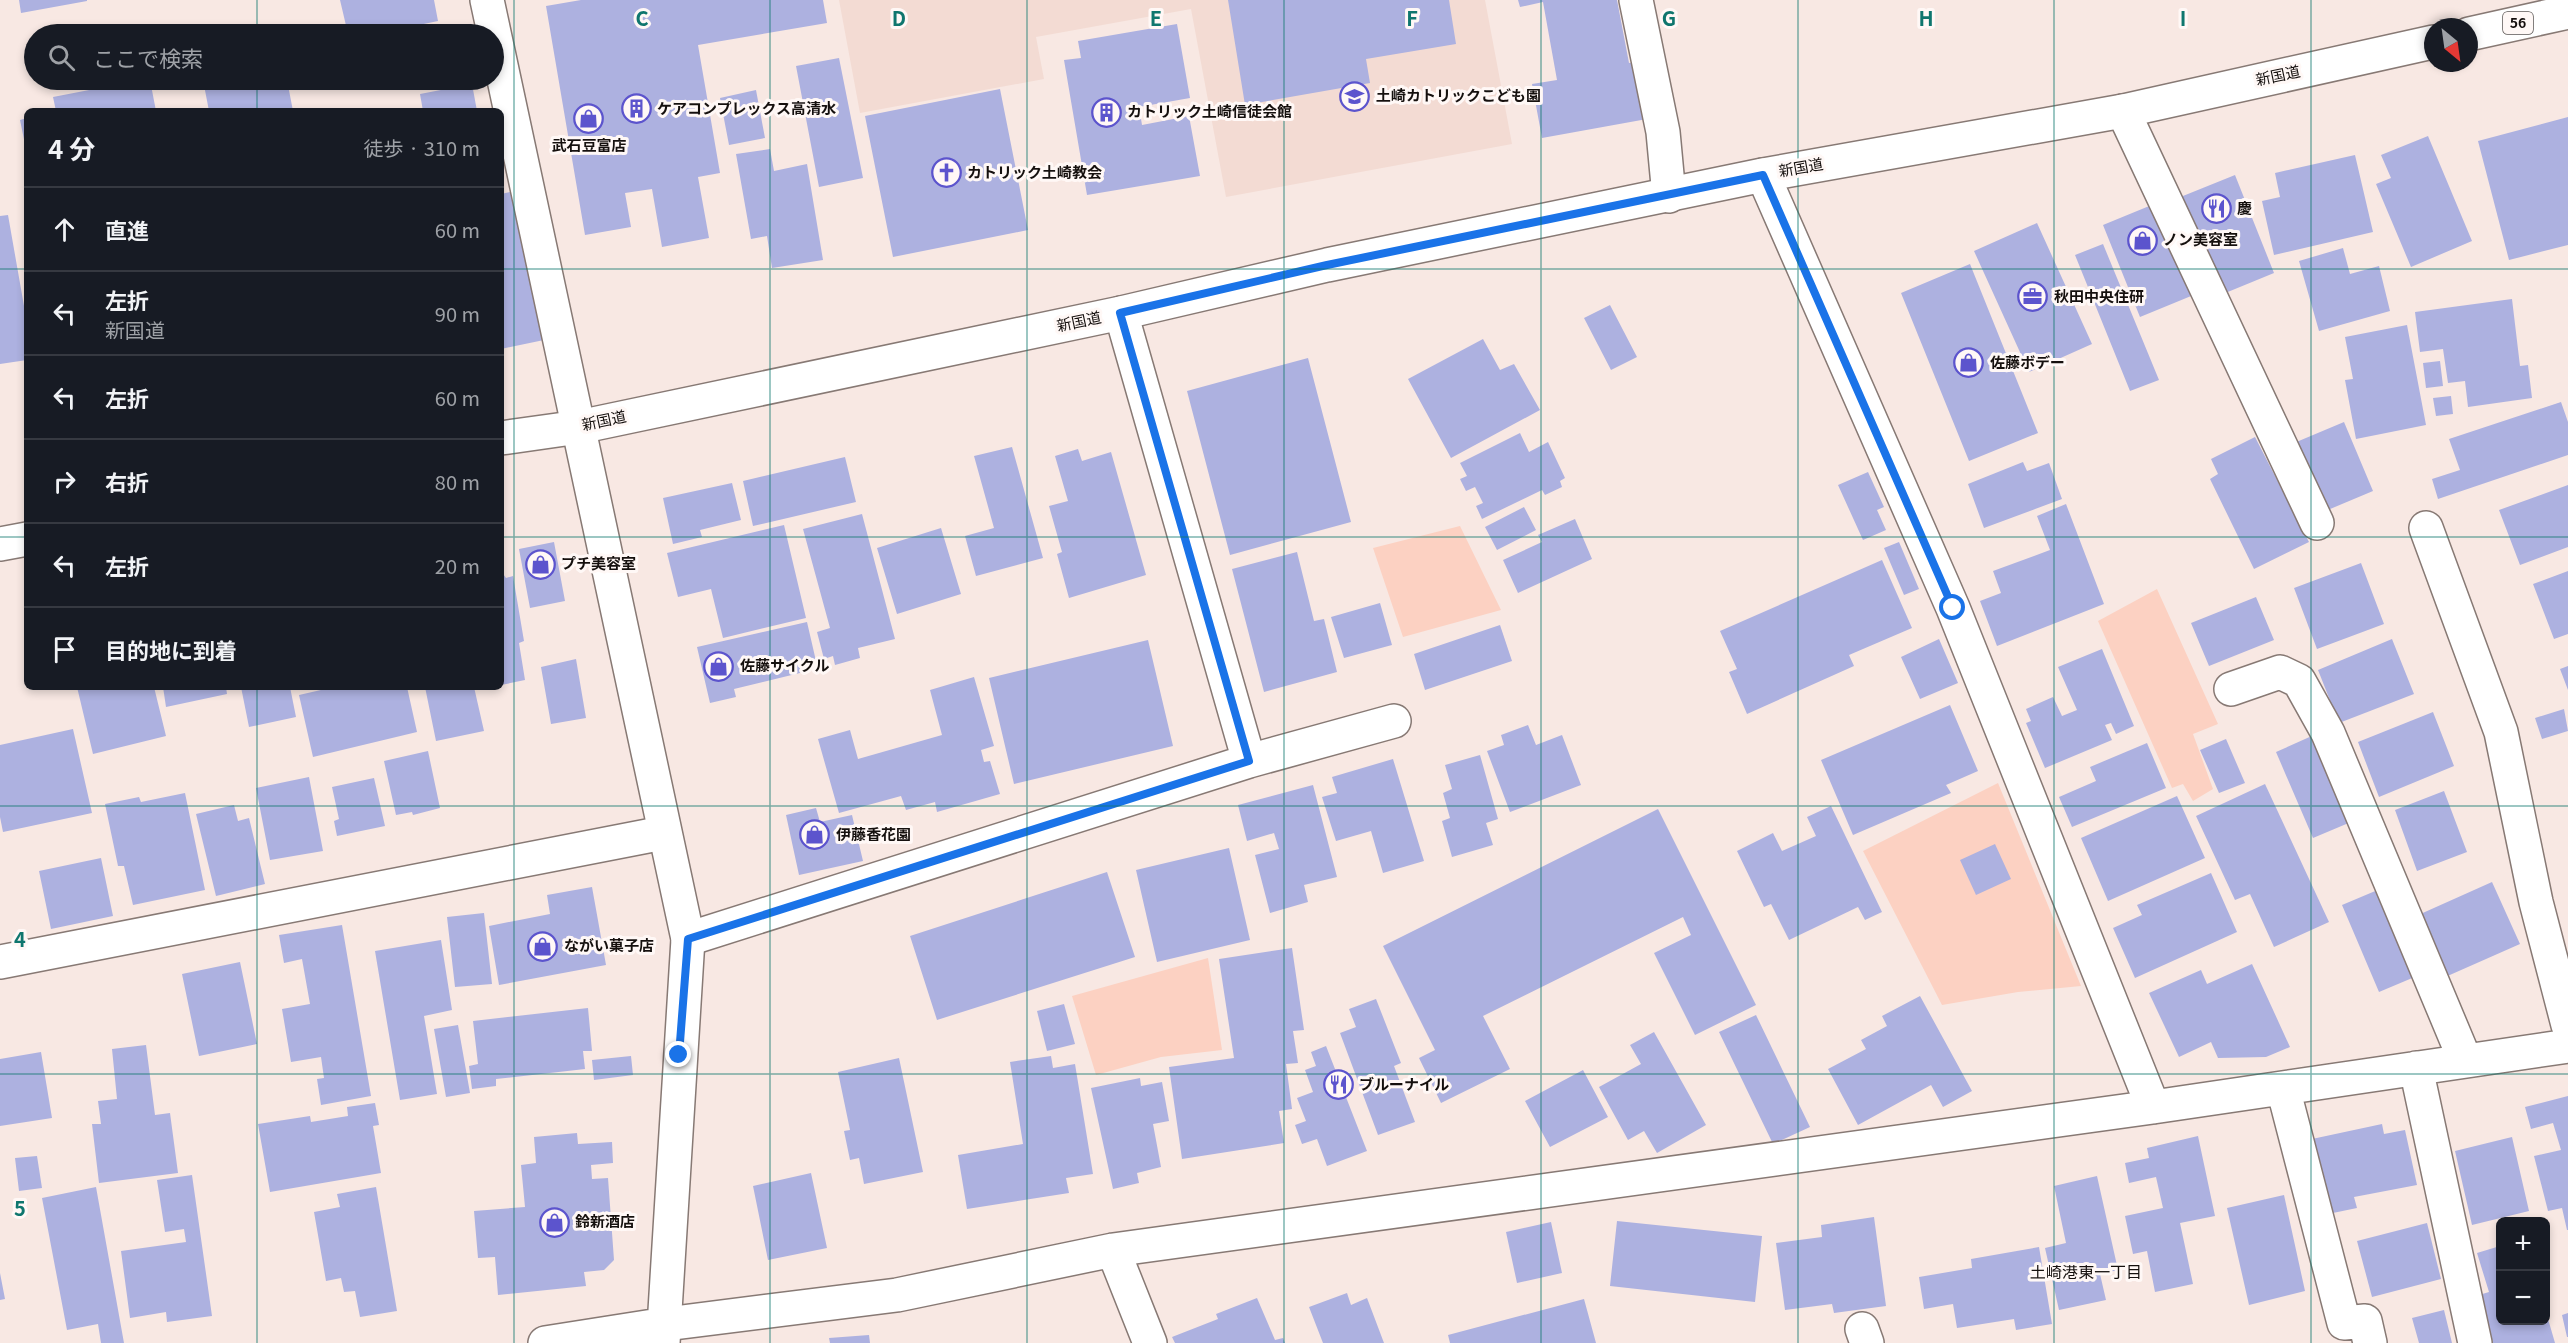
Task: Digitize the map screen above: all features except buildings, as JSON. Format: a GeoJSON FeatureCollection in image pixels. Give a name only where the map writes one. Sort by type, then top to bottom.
{"type":"FeatureCollection","features":[{"type":"Feature","properties":{"kind":"street"},"geometry":{"type":"LineString","coordinates":[[487,0],[492,24]]}},
{"type":"Feature","properties":{"kind":"street"},"geometry":{"type":"LineString","coordinates":[[1636,0],[1663,132],[1668,196]]}},
{"type":"Feature","properties":{"kind":"street","name":"56"},"geometry":{"type":"LineString","coordinates":[[2478,32],[2568,12]]}},
{"type":"Feature","properties":{"kind":"street","name":"新国道"},"geometry":{"type":"LineString","coordinates":[[504,438],[579,427],[1120,313],[1327,265],[1763,175],[2122,111],[2424,44]]}},
{"type":"Feature","properties":{"kind":"street"},"geometry":{"type":"LineString","coordinates":[[504,79],[663,833],[688,939],[664,1334]]}},
{"type":"Feature","properties":{"kind":"street"},"geometry":{"type":"LineString","coordinates":[[2122,111],[2317,523]]}},
{"type":"Feature","properties":{"kind":"street"},"geometry":{"type":"LineString","coordinates":[[1763,175],[1953,608],[2153,1107]]}},
{"type":"Feature","properties":{"kind":"street"},"geometry":{"type":"LineString","coordinates":[[1120,313],[1249,761]]}},
{"type":"Feature","properties":{"kind":"street"},"geometry":{"type":"LineString","coordinates":[[2426,528],[2501,732],[2536,902],[2568,1025]]}},
{"type":"Feature","properties":{"kind":"street"},"geometry":{"type":"LineString","coordinates":[[0,544],[24,540]]}},
{"type":"Feature","properties":{"kind":"street"},"geometry":{"type":"LineString","coordinates":[[2231,688],[2280,672],[2299,681],[2328,733],[2465,1060]]}},
{"type":"Feature","properties":{"kind":"street"},"geometry":{"type":"LineString","coordinates":[[688,939],[1249,761],[1394,721]]}},
{"type":"Feature","properties":{"kind":"street"},"geometry":{"type":"LineString","coordinates":[[0,962],[663,833]]}},
{"type":"Feature","properties":{"kind":"street"},"geometry":{"type":"LineString","coordinates":[[545,1343],[664,1334],[897,1295],[1113,1250],[2153,1107],[2568,1046]]}},
{"type":"Feature","properties":{"kind":"street"},"geometry":{"type":"LineString","coordinates":[[2416,1068],[2475,1343]]}},
{"type":"Feature","properties":{"kind":"street"},"geometry":{"type":"LineString","coordinates":[[2283,1088],[2344,1323],[2365,1321],[2370,1343]]}},
{"type":"Feature","properties":{"kind":"street"},"geometry":{"type":"LineString","coordinates":[[1113,1250],[1150,1343]]}},
{"type":"Feature","properties":{"kind":"shaded area","name":"土崎カトリックこども園"},"geometry":{"type":"Polygon","coordinates":[[[839,0],[1485,0],[1512,144],[1226,197],[1191,9],[1036,37],[1044,79],[860,113],[839,0]]]}},
{"type":"Feature","properties":{"kind":"shaded area"},"geometry":{"type":"Polygon","coordinates":[[[1460,526],[1501,610],[1403,637],[1373,548],[1460,526]]]}},
{"type":"Feature","properties":{"kind":"shaded area"},"geometry":{"type":"Polygon","coordinates":[[[2157,589],[2218,724],[2193,734],[2213,789],[2193,801],[2183,784],[2172,788],[2098,621],[2157,589]]]}},
{"type":"Feature","properties":{"kind":"shaded area"},"geometry":{"type":"Polygon","coordinates":[[[1998,783],[2081,986],[2018,992],[1942,1005],[1863,851],[1998,783]]]}},
{"type":"Feature","properties":{"kind":"shaded area"},"geometry":{"type":"Polygon","coordinates":[[[1208,958],[1222,1050],[1161,1057],[1096,1075],[1072,996],[1208,958]]]}},
{"type":"Feature","properties":{"kind":"place","name":"土崎カトリックこども園"},"geometry":{"type":"Point","coordinates":[1355,96]}},
{"type":"Feature","properties":{"kind":"place","name":"ケアコンプレックス高清水"},"geometry":{"type":"Point","coordinates":[636,109]}},
{"type":"Feature","properties":{"kind":"place","name":"カトリック土崎信徒会館"},"geometry":{"type":"Point","coordinates":[1106,112]}},
{"type":"Feature","properties":{"kind":"place","name":"武石豆富店"},"geometry":{"type":"Point","coordinates":[589,119]}},
{"type":"Feature","properties":{"kind":"place","name":"カトリック土崎教会"},"geometry":{"type":"Point","coordinates":[946,173]}},
{"type":"Feature","properties":{"kind":"place","name":"慶"},"geometry":{"type":"Point","coordinates":[2216,209]}},
{"type":"Feature","properties":{"kind":"place","name":"ノン美容室"},"geometry":{"type":"Point","coordinates":[2142,240]}},
{"type":"Feature","properties":{"kind":"place","name":"秋田中央住研"},"geometry":{"type":"Point","coordinates":[2033,297]}},
{"type":"Feature","properties":{"kind":"place","name":"佐藤ボデー"},"geometry":{"type":"Point","coordinates":[1969,363]}},
{"type":"Feature","properties":{"kind":"place","name":"プチ美容室"},"geometry":{"type":"Point","coordinates":[540,564]}},
{"type":"Feature","properties":{"kind":"place","name":"佐藤サイクル"},"geometry":{"type":"Point","coordinates":[719,666]}},
{"type":"Feature","properties":{"kind":"place","name":"伊藤香花園"},"geometry":{"type":"Point","coordinates":[815,835]}},
{"type":"Feature","properties":{"kind":"place","name":"ながい菓子店"},"geometry":{"type":"Point","coordinates":[543,946]}},
{"type":"Feature","properties":{"kind":"place","name":"ブルーナイル"},"geometry":{"type":"Point","coordinates":[1338,1085]}},
{"type":"Feature","properties":{"kind":"place","name":"鈴新酒店"},"geometry":{"type":"Point","coordinates":[554,1222]}},
{"type":"Feature","properties":{"kind":"district","name":"土崎港東一丁目"},"geometry":{"type":"Point","coordinates":[2086,1272]}},
{"type":"Feature","properties":{"kind":"route"},"geometry":{"type":"LineString","coordinates":[[679,1055],[688,939],[1249,761],[1120,313],[1327,265],[1763,175],[1953,608]]}}]}
